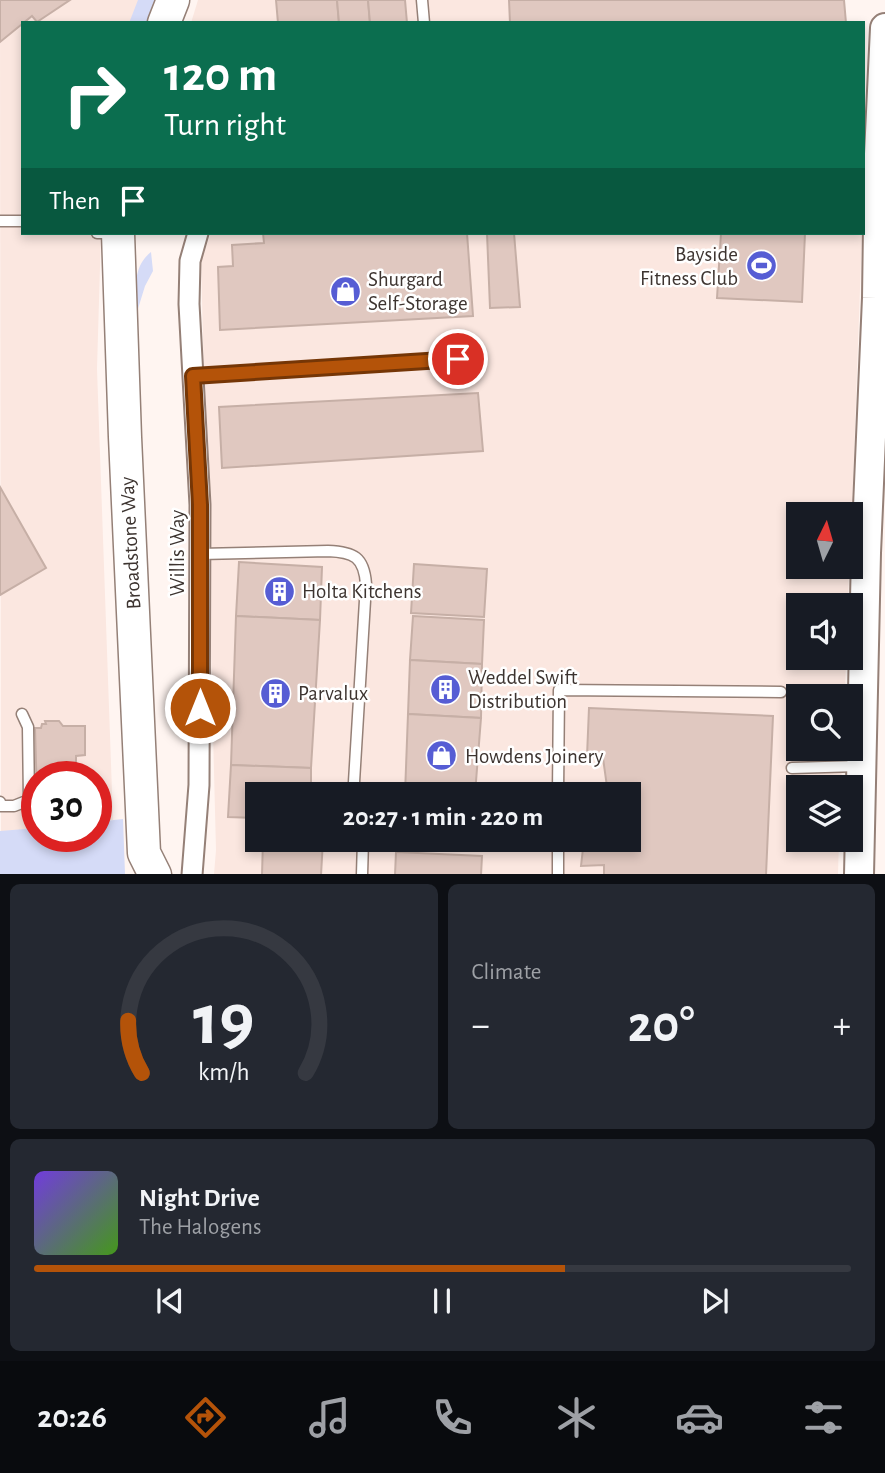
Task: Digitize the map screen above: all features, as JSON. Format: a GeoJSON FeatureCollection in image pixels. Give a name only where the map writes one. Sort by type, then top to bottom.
{"type":"FeatureCollection","features":[{"type":"Feature","properties":{"kind":"main road"},"geometry":{"type":"LineString","coordinates":[[165,21],[173,0]]}},
{"type":"Feature","properties":{"kind":"main road","name":"Broadstone Way"},"geometry":{"type":"LineString","coordinates":[[118,235],[144,867]]}},
{"type":"Feature","properties":{"kind":"street"},"geometry":{"type":"LineString","coordinates":[[859,874],[866,552],[881,298],[871,154],[885,28]]}},
{"type":"Feature","properties":{"kind":"street","name":"Willis Way"},"geometry":{"type":"LineString","coordinates":[[192,874],[199,785],[200,505],[189,304],[190,261],[197,235]]}},
{"type":"Feature","properties":{"kind":"lane"},"geometry":{"type":"LineString","coordinates":[[422,0],[424,21]]}},
{"type":"Feature","properties":{"kind":"lane"},"geometry":{"type":"LineString","coordinates":[[1,222],[21,221]]}},
{"type":"Feature","properties":{"kind":"lane"},"geometry":{"type":"LineString","coordinates":[[193,376],[458,359]]}},
{"type":"Feature","properties":{"kind":"lane"},"geometry":{"type":"LineString","coordinates":[[200,554],[328,551],[346,552],[360,562],[365,572],[366,584],[354,782]]}},
{"type":"Feature","properties":{"kind":"lane"},"geometry":{"type":"LineString","coordinates":[[558,782],[559,690],[781,692]]}},
{"type":"Feature","properties":{"kind":"lane"},"geometry":{"type":"LineString","coordinates":[[0,805],[14,806],[29,800],[28,727],[22,715]]}},
{"type":"Feature","properties":{"kind":"lane"},"geometry":{"type":"LineString","coordinates":[[792,768],[861,766]]}},
{"type":"Feature","properties":{"kind":"lane"},"geometry":{"type":"LineString","coordinates":[[362,874],[363,852]]}},
{"type":"Feature","properties":{"kind":"lane"},"geometry":{"type":"LineString","coordinates":[[558,852],[558,874]]}},
{"type":"Feature","properties":{"kind":"shaded area"},"geometry":{"type":"Polygon","coordinates":[[[0,0],[156,0],[149,21],[21,21],[21,235],[101,235],[97,369],[111,761],[21,761],[21,830],[1,832],[0,0]]]}},
{"type":"Feature","properties":{"kind":"shaded area"},"geometry":{"type":"Polygon","coordinates":[[[138,0],[156,0],[149,21],[130,21],[138,0]]]}},
{"type":"Feature","properties":{"kind":"shaded area"},"geometry":{"type":"Polygon","coordinates":[[[198,0],[844,0],[846,21],[192,21],[198,0]]]}},
{"type":"Feature","properties":{"kind":"shaded area"},"geometry":{"type":"Polygon","coordinates":[[[210,235],[862,235],[852,502],[786,502],[786,579],[849,579],[848,593],[786,593],[786,670],[846,670],[845,684],[786,684],[786,761],[842,761],[842,775],[786,775],[786,852],[839,852],[838,874],[214,874],[216,850],[201,261],[210,235]]]}},
{"type":"Feature","properties":{"kind":"shaded area"},"geometry":{"type":"Polygon","coordinates":[[[151,252],[153,271],[137,312],[138,272],[151,252]]]}},
{"type":"Feature","properties":{"kind":"shaded area"},"geometry":{"type":"Polygon","coordinates":[[[123,819],[125,874],[0,874],[0,831],[21,829],[21,852],[112,852],[112,820],[123,819]]]}},
{"type":"Feature","properties":{"kind":"building"},"geometry":{"type":"Polygon","coordinates":[[[0,0],[70,0],[38,21],[32,16],[21,21],[21,25],[0,42],[0,0]]]}},
{"type":"Feature","properties":{"kind":"building"},"geometry":{"type":"Polygon","coordinates":[[[276,0],[337,0],[339,21],[278,21],[276,0]]]}},
{"type":"Feature","properties":{"kind":"building"},"geometry":{"type":"Polygon","coordinates":[[[337,0],[368,0],[370,21],[339,21],[337,0]]]}},
{"type":"Feature","properties":{"kind":"building"},"geometry":{"type":"Polygon","coordinates":[[[368,0],[405,0],[407,21],[370,21],[368,0]]]}},
{"type":"Feature","properties":{"kind":"building"},"geometry":{"type":"Polygon","coordinates":[[[509,0],[844,0],[846,21],[510,21],[509,0]]]}},
{"type":"Feature","properties":{"kind":"building","name":"Shurgard Self-Storage"},"geometry":{"type":"Polygon","coordinates":[[[263,235],[467,235],[473,316],[220,330],[218,267],[233,266],[232,245],[264,243],[263,235]]]}},
{"type":"Feature","properties":{"kind":"building"},"geometry":{"type":"Polygon","coordinates":[[[487,235],[514,235],[520,307],[490,308],[487,235]]]}},
{"type":"Feature","properties":{"kind":"building","name":"Bayside Fitness Club"},"geometry":{"type":"Polygon","coordinates":[[[721,235],[805,235],[802,302],[717,298],[721,235]]]}},
{"type":"Feature","properties":{"kind":"building"},"geometry":{"type":"Polygon","coordinates":[[[478,393],[483,451],[222,468],[219,407],[478,393]]]}},
{"type":"Feature","properties":{"kind":"building"},"geometry":{"type":"Polygon","coordinates":[[[0,487],[46,568],[0,595],[0,487]]]}},
{"type":"Feature","properties":{"kind":"building","name":"Holta Kitchens"},"geometry":{"type":"Polygon","coordinates":[[[239,562],[322,567],[320,620],[236,616],[239,562]]]}},
{"type":"Feature","properties":{"kind":"building"},"geometry":{"type":"Polygon","coordinates":[[[414,564],[487,569],[484,617],[411,613],[414,564]]]}},
{"type":"Feature","properties":{"kind":"building","name":"Parvalux"},"geometry":{"type":"Polygon","coordinates":[[[236,616],[320,620],[311,768],[231,765],[236,616]]]}},
{"type":"Feature","properties":{"kind":"building"},"geometry":{"type":"Polygon","coordinates":[[[413,616],[484,620],[482,664],[410,660],[413,616]]]}},
{"type":"Feature","properties":{"kind":"building","name":"Weddel Swift Distribution"},"geometry":{"type":"Polygon","coordinates":[[[410,660],[482,664],[481,718],[408,714],[410,660]]]}},
{"type":"Feature","properties":{"kind":"building"},"geometry":{"type":"Polygon","coordinates":[[[589,708],[773,716],[766,874],[604,874],[604,865],[581,866],[583,852],[641,852],[641,782],[606,782],[603,758],[587,756],[589,708]]]}},
{"type":"Feature","properties":{"kind":"building","name":"Howdens Joinery"},"geometry":{"type":"Polygon","coordinates":[[[408,714],[481,718],[476,782],[405,782],[408,714]]]}},
{"type":"Feature","properties":{"kind":"building"},"geometry":{"type":"Polygon","coordinates":[[[45,721],[59,721],[63,726],[85,726],[85,755],[76,756],[76,761],[36,761],[35,728],[46,724],[45,721]]]}},
{"type":"Feature","properties":{"kind":"building"},"geometry":{"type":"Polygon","coordinates":[[[231,765],[311,768],[311,782],[245,782],[245,818],[228,817],[231,765]]]}},
{"type":"Feature","properties":{"kind":"building"},"geometry":{"type":"Polygon","coordinates":[[[263,852],[322,852],[321,874],[262,874],[263,852]]]}},
{"type":"Feature","properties":{"kind":"building"},"geometry":{"type":"Polygon","coordinates":[[[396,852],[482,856],[481,874],[395,874],[396,852]]]}},
{"type":"Feature","properties":{"kind":"place","name":"Bayside Fitness Club"},"geometry":{"type":"Point","coordinates":[761,266]}},
{"type":"Feature","properties":{"kind":"place","name":"Shurgard Self-Storage"},"geometry":{"type":"Point","coordinates":[345,291]}},
{"type":"Feature","properties":{"kind":"place","name":"Holta Kitchens"},"geometry":{"type":"Point","coordinates":[279,591]}},
{"type":"Feature","properties":{"kind":"place","name":"Weddel Swift Distribution"},"geometry":{"type":"Point","coordinates":[445,689]}},
{"type":"Feature","properties":{"kind":"place","name":"Parvalux"},"geometry":{"type":"Point","coordinates":[275,693]}},
{"type":"Feature","properties":{"kind":"place","name":"Howdens Joinery"},"geometry":{"type":"Point","coordinates":[442,756]}},
{"type":"Feature","properties":{"kind":"route"},"geometry":{"type":"LineString","coordinates":[[200,708],[200,505],[193,376],[458,359]]}}]}
